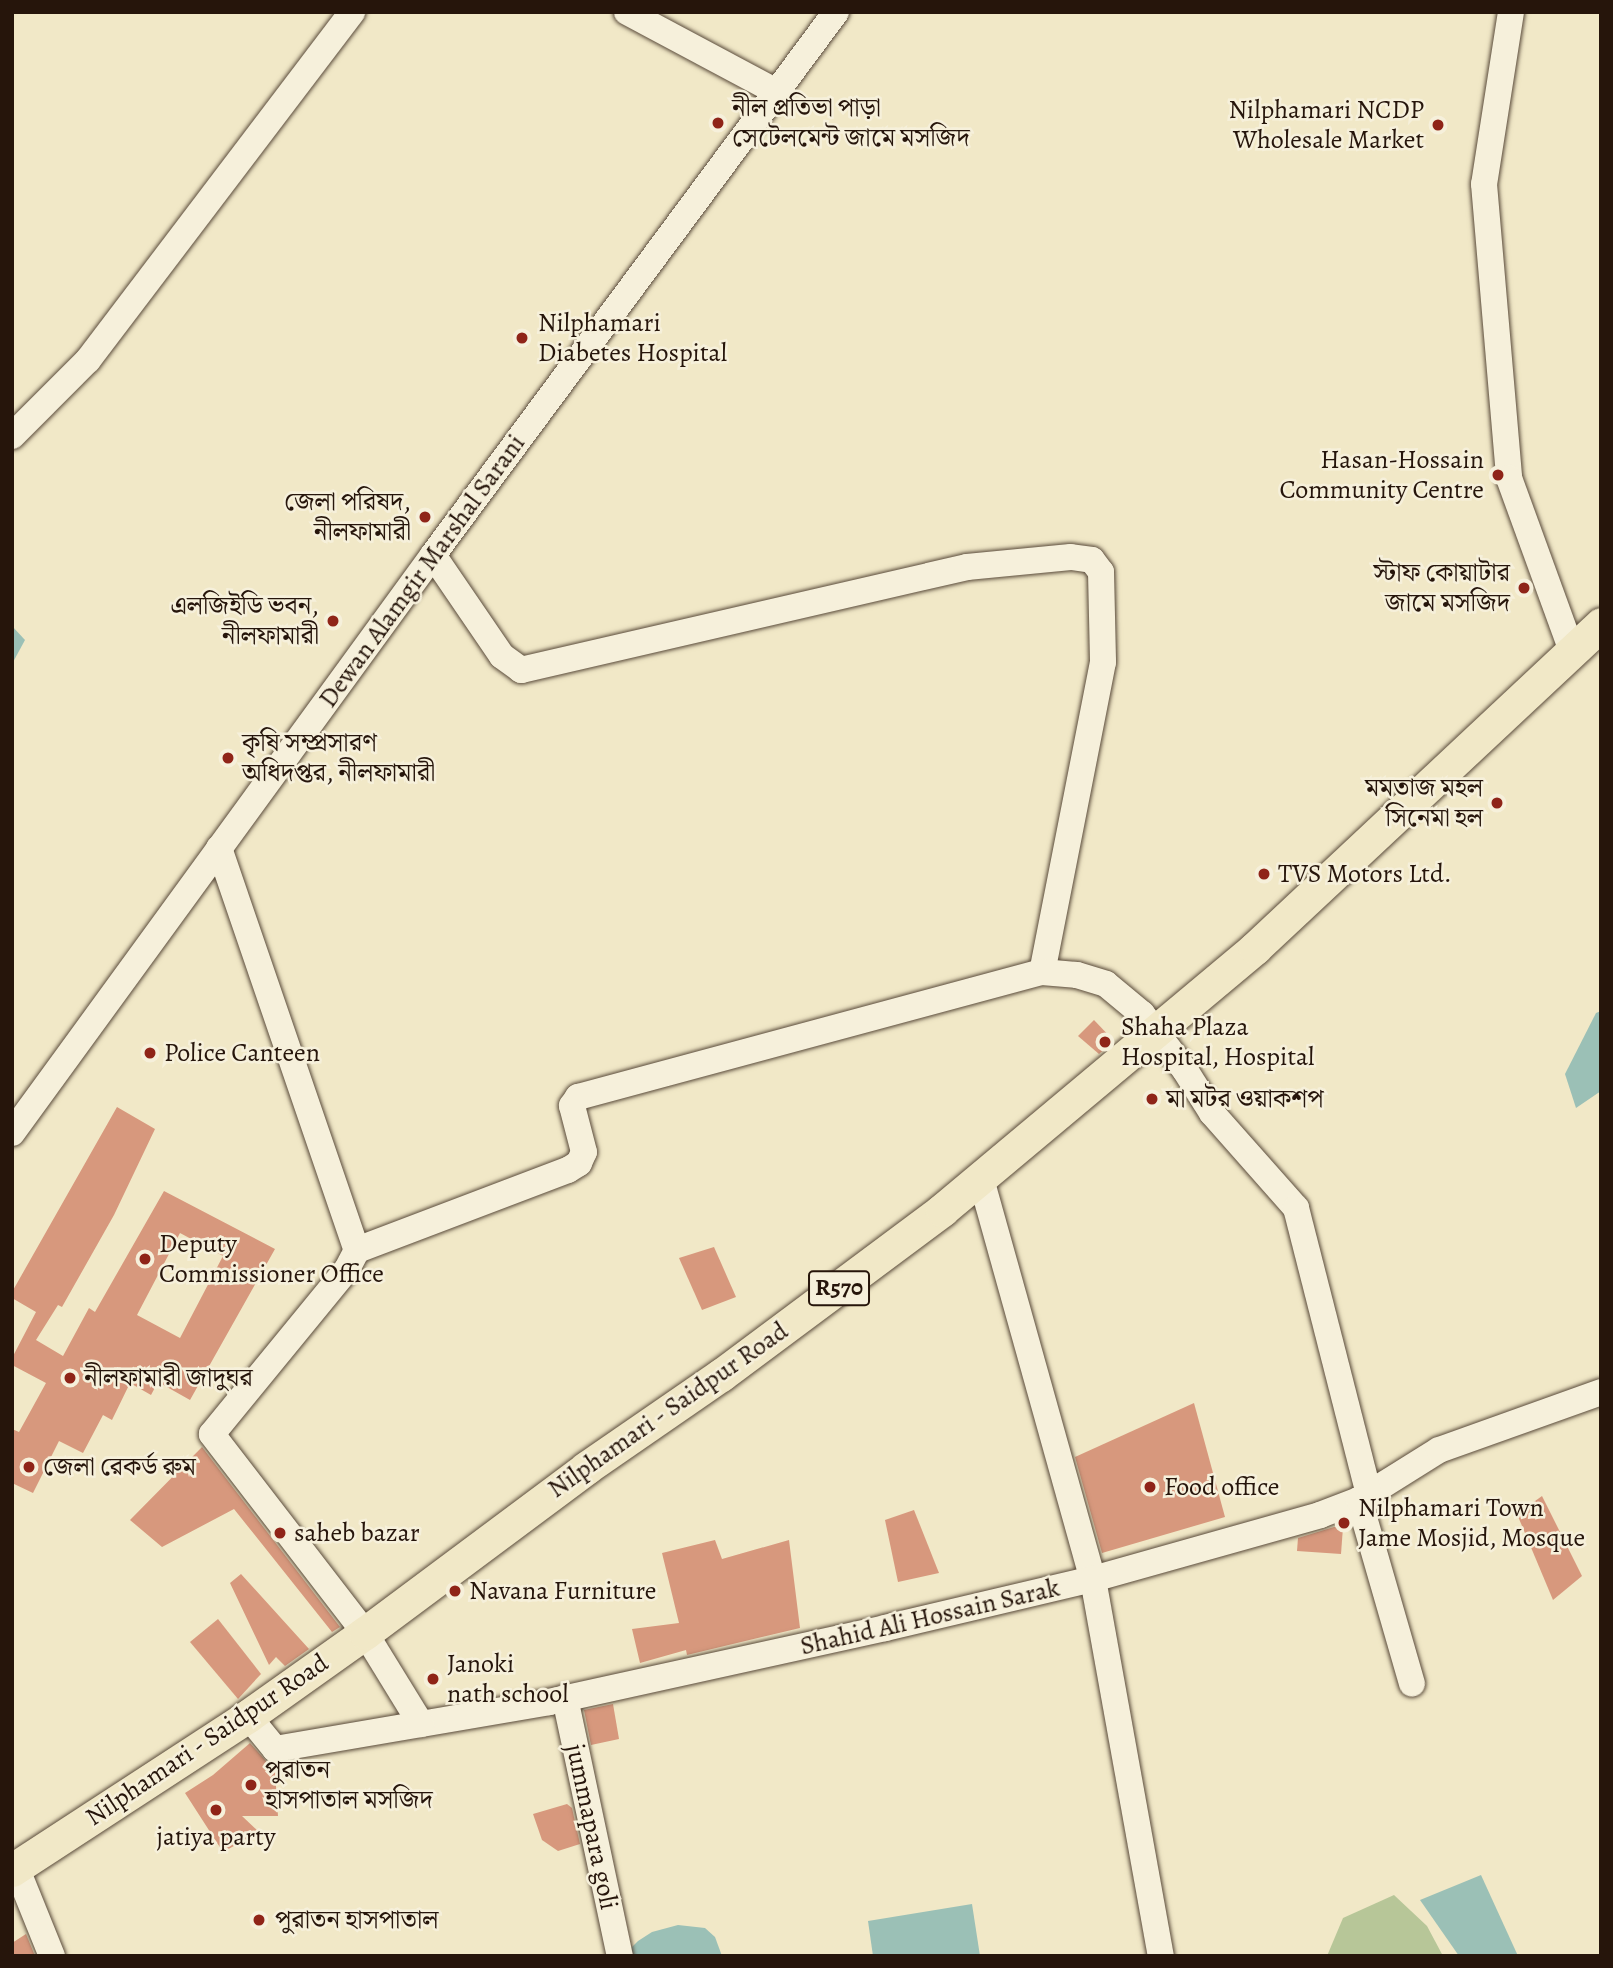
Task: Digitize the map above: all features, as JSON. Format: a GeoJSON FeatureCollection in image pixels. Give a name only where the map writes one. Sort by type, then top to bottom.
{"type":"FeatureCollection","features":[{"type":"Feature","properties":{"kind":"main road","name":"Nilphamari - Saidpur Road"},"geometry":{"type":"LineString","coordinates":[[14,1869],[248,1716],[365,1633],[586,1468],[722,1375],[981,1178],[1255,948],[1601,624]]}},
{"type":"Feature","properties":{"kind":"street"},"geometry":{"type":"LineString","coordinates":[[12,436],[88,360],[352,12]]}},
{"type":"Feature","properties":{"kind":"street"},"geometry":{"type":"LineString","coordinates":[[627,12],[779,93]]}},
{"type":"Feature","properties":{"kind":"street","name":"Dewan Alamgir Marshal Sarani"},"geometry":{"type":"LineString","coordinates":[[12,1133],[433,555],[779,93],[836,12]]}},
{"type":"Feature","properties":{"kind":"street"},"geometry":{"type":"LineString","coordinates":[[1511,12],[1484,184],[1509,478],[1572,651]]}},
{"type":"Feature","properties":{"kind":"street"},"geometry":{"type":"LineString","coordinates":[[433,555],[502,656],[521,670],[967,567],[1070,557],[1092,560],[1101,572],[1103,662],[1042,972]]}},
{"type":"Feature","properties":{"kind":"street"},"geometry":{"type":"LineString","coordinates":[[219,848],[357,1250]]}},
{"type":"Feature","properties":{"kind":"street"},"geometry":{"type":"LineString","coordinates":[[421,1724],[365,1633],[212,1434],[347,1269],[357,1250],[568,1170],[579,1163],[584,1152],[572,1106],[578,1097],[1042,972],[1077,975],[1106,984],[1142,1014],[1212,1113],[1296,1208],[1364,1497],[1412,1684]]}},
{"type":"Feature","properties":{"kind":"street"},"geometry":{"type":"LineString","coordinates":[[981,1178],[1093,1579],[1161,1956]]}},
{"type":"Feature","properties":{"kind":"street","name":"Shahid Ali Hossain Sarak"},"geometry":{"type":"LineString","coordinates":[[248,1716],[275,1749],[565,1698],[1093,1579],[1320,1515],[1364,1497],[1439,1450],[1601,1392]]}},
{"type":"Feature","properties":{"kind":"street","name":"jummapara goli"},"geometry":{"type":"LineString","coordinates":[[565,1698],[620,1956]]}},
{"type":"Feature","properties":{"kind":"street"},"geometry":{"type":"LineString","coordinates":[[14,1869],[52,1956]]}},
{"type":"Feature","properties":{"kind":"green space"},"geometry":{"type":"Polygon","coordinates":[[[1394,1895],[1427,1926],[1443,1956],[1327,1956],[1343,1918],[1394,1895]]]}},
{"type":"Feature","properties":{"kind":"water"},"geometry":{"type":"Polygon","coordinates":[[[12,626],[25,640],[12,664],[12,626]]]}},
{"type":"Feature","properties":{"kind":"water"},"geometry":{"type":"Polygon","coordinates":[[[1601,1011],[1601,1091],[1576,1108],[1565,1074],[1596,1013],[1601,1011]]]}},
{"type":"Feature","properties":{"kind":"water"},"geometry":{"type":"Polygon","coordinates":[[[1481,1875],[1518,1956],[1459,1956],[1420,1900],[1481,1875]]]}},
{"type":"Feature","properties":{"kind":"water"},"geometry":{"type":"Polygon","coordinates":[[[972,1904],[980,1956],[873,1956],[868,1921],[972,1904]]]}},
{"type":"Feature","properties":{"kind":"water"},"geometry":{"type":"Polygon","coordinates":[[[678,1925],[705,1928],[715,1937],[722,1956],[633,1956],[631,1948],[638,1941],[652,1932],[678,1925]]]}},
{"type":"Feature","properties":{"kind":"building"},"geometry":{"type":"Polygon","coordinates":[[[1094,1020],[1114,1041],[1099,1054],[1078,1036],[1094,1020]]]}},
{"type":"Feature","properties":{"kind":"building"},"geometry":{"type":"Polygon","coordinates":[[[117,1107],[155,1129],[114,1215],[62,1307],[58,1305],[36,1340],[63,1356],[89,1308],[95,1312],[164,1191],[275,1249],[190,1400],[158,1382],[151,1395],[130,1383],[112,1420],[103,1415],[83,1453],[59,1441],[33,1493],[12,1483],[12,1429],[19,1432],[46,1383],[12,1365],[12,1358],[36,1312],[12,1298],[12,1292],[117,1107]],[[180,1233],[137,1315],[180,1338],[223,1256],[180,1233]]]}},
{"type":"Feature","properties":{"kind":"building"},"geometry":{"type":"Polygon","coordinates":[[[714,1247],[736,1297],[702,1310],[679,1258],[714,1247]]]}},
{"type":"Feature","properties":{"kind":"building","name":"Food office"},"geometry":{"type":"Polygon","coordinates":[[[1194,1403],[1225,1517],[1102,1553],[1075,1457],[1194,1403]]]}},
{"type":"Feature","properties":{"kind":"building"},"geometry":{"type":"Polygon","coordinates":[[[202,1447],[340,1627],[332,1632],[234,1509],[162,1547],[130,1520],[202,1447]]]}},
{"type":"Feature","properties":{"kind":"building"},"geometry":{"type":"Polygon","coordinates":[[[1542,1496],[1582,1576],[1553,1600],[1517,1514],[1542,1496]]]}},
{"type":"Feature","properties":{"kind":"building"},"geometry":{"type":"Polygon","coordinates":[[[914,1510],[939,1573],[898,1582],[885,1520],[914,1510]]]}},
{"type":"Feature","properties":{"kind":"building"},"geometry":{"type":"Polygon","coordinates":[[[1334,1527],[1343,1527],[1341,1554],[1297,1551],[1298,1538],[1334,1527]]]}},
{"type":"Feature","properties":{"kind":"building"},"geometry":{"type":"Polygon","coordinates":[[[715,1540],[722,1559],[789,1540],[800,1628],[687,1655],[686,1650],[640,1663],[632,1629],[679,1623],[662,1553],[715,1540]]]}},
{"type":"Feature","properties":{"kind":"building"},"geometry":{"type":"Polygon","coordinates":[[[241,1574],[309,1649],[285,1666],[276,1657],[269,1665],[230,1583],[241,1574]]]}},
{"type":"Feature","properties":{"kind":"building"},"geometry":{"type":"Polygon","coordinates":[[[218,1619],[261,1674],[238,1699],[190,1642],[218,1619]]]}},
{"type":"Feature","properties":{"kind":"building"},"geometry":{"type":"Polygon","coordinates":[[[613,1704],[619,1739],[591,1745],[584,1710],[613,1704]]]}},
{"type":"Feature","properties":{"kind":"building"},"geometry":{"type":"Polygon","coordinates":[[[250,1743],[275,1771],[278,1816],[242,1816],[259,1832],[223,1852],[185,1793],[213,1775],[250,1743]]]}},
{"type":"Feature","properties":{"kind":"building"},"geometry":{"type":"Polygon","coordinates":[[[567,1804],[572,1808],[580,1844],[558,1851],[542,1840],[533,1814],[567,1804]]]}},
{"type":"Feature","properties":{"kind":"building"},"geometry":{"type":"Polygon","coordinates":[[[26,1934],[35,1956],[12,1956],[12,1943],[26,1934]]]}},
{"type":"Feature","properties":{"kind":"place","name":"নীল প্রতিভা পাড়া সেটেলমেন্ট জামে মসজিদ"},"geometry":{"type":"Point","coordinates":[718,123]}},
{"type":"Feature","properties":{"kind":"place","name":"Nilphamari NCDP Wholesale Market"},"geometry":{"type":"Point","coordinates":[1438,125]}},
{"type":"Feature","properties":{"kind":"place","name":"Nilphamari Diabetes Hospital"},"geometry":{"type":"Point","coordinates":[522,338]}},
{"type":"Feature","properties":{"kind":"place","name":"Hasan-Hossain Community Centre"},"geometry":{"type":"Point","coordinates":[1498,475]}},
{"type":"Feature","properties":{"kind":"place","name":"জেলা পরিষদ, নীলফামারী"},"geometry":{"type":"Point","coordinates":[425,517]}},
{"type":"Feature","properties":{"kind":"place","name":"স্টাফ কোয়াটার জামে মসজিদ"},"geometry":{"type":"Point","coordinates":[1524,588]}},
{"type":"Feature","properties":{"kind":"place","name":"এলজিইডি ভবন, নীলফামারী"},"geometry":{"type":"Point","coordinates":[333,621]}},
{"type":"Feature","properties":{"kind":"place","name":"কৃষি সম্প্রসারণ অধিদপ্তর, নীলফামারী"},"geometry":{"type":"Point","coordinates":[228,758]}},
{"type":"Feature","properties":{"kind":"place","name":"মমতাজ মহল সিনেমা হল"},"geometry":{"type":"Point","coordinates":[1497,803]}},
{"type":"Feature","properties":{"kind":"place","name":"TVS Motors Ltd."},"geometry":{"type":"Point","coordinates":[1264,874]}},
{"type":"Feature","properties":{"kind":"place","name":"Shaha Plaza Hospital, Hospital"},"geometry":{"type":"Point","coordinates":[1105,1042]}},
{"type":"Feature","properties":{"kind":"place","name":"Police Canteen"},"geometry":{"type":"Point","coordinates":[150,1053]}},
{"type":"Feature","properties":{"kind":"place","name":"মা মটর ওয়াকশপ"},"geometry":{"type":"Point","coordinates":[1152,1099]}},
{"type":"Feature","properties":{"kind":"place","name":"Deputy Commissioner Office"},"geometry":{"type":"Point","coordinates":[145,1259]}},
{"type":"Feature","properties":{"kind":"place","name":"নীলফামারী জাদুঘর"},"geometry":{"type":"Point","coordinates":[70,1378]}},
{"type":"Feature","properties":{"kind":"place","name":"জেলা রেকর্ড রুম"},"geometry":{"type":"Point","coordinates":[29,1467]}},
{"type":"Feature","properties":{"kind":"place","name":"Food office"},"geometry":{"type":"Point","coordinates":[1150,1487]}},
{"type":"Feature","properties":{"kind":"place","name":"Nilphamari Town Jame Mosjid, Mosque"},"geometry":{"type":"Point","coordinates":[1344,1523]}},
{"type":"Feature","properties":{"kind":"place","name":"saheb bazar"},"geometry":{"type":"Point","coordinates":[280,1533]}},
{"type":"Feature","properties":{"kind":"place","name":"Navana Furniture"},"geometry":{"type":"Point","coordinates":[455,1591]}},
{"type":"Feature","properties":{"kind":"place","name":"Janoki nath school"},"geometry":{"type":"Point","coordinates":[433,1679]}},
{"type":"Feature","properties":{"kind":"place","name":"পুরাতন হাসপাতাল মসজিদ"},"geometry":{"type":"Point","coordinates":[251,1785]}},
{"type":"Feature","properties":{"kind":"place","name":"jatiya party"},"geometry":{"type":"Point","coordinates":[216,1810]}},
{"type":"Feature","properties":{"kind":"place","name":"পুরাতন হাসপাতাল"},"geometry":{"type":"Point","coordinates":[259,1920]}}]}
